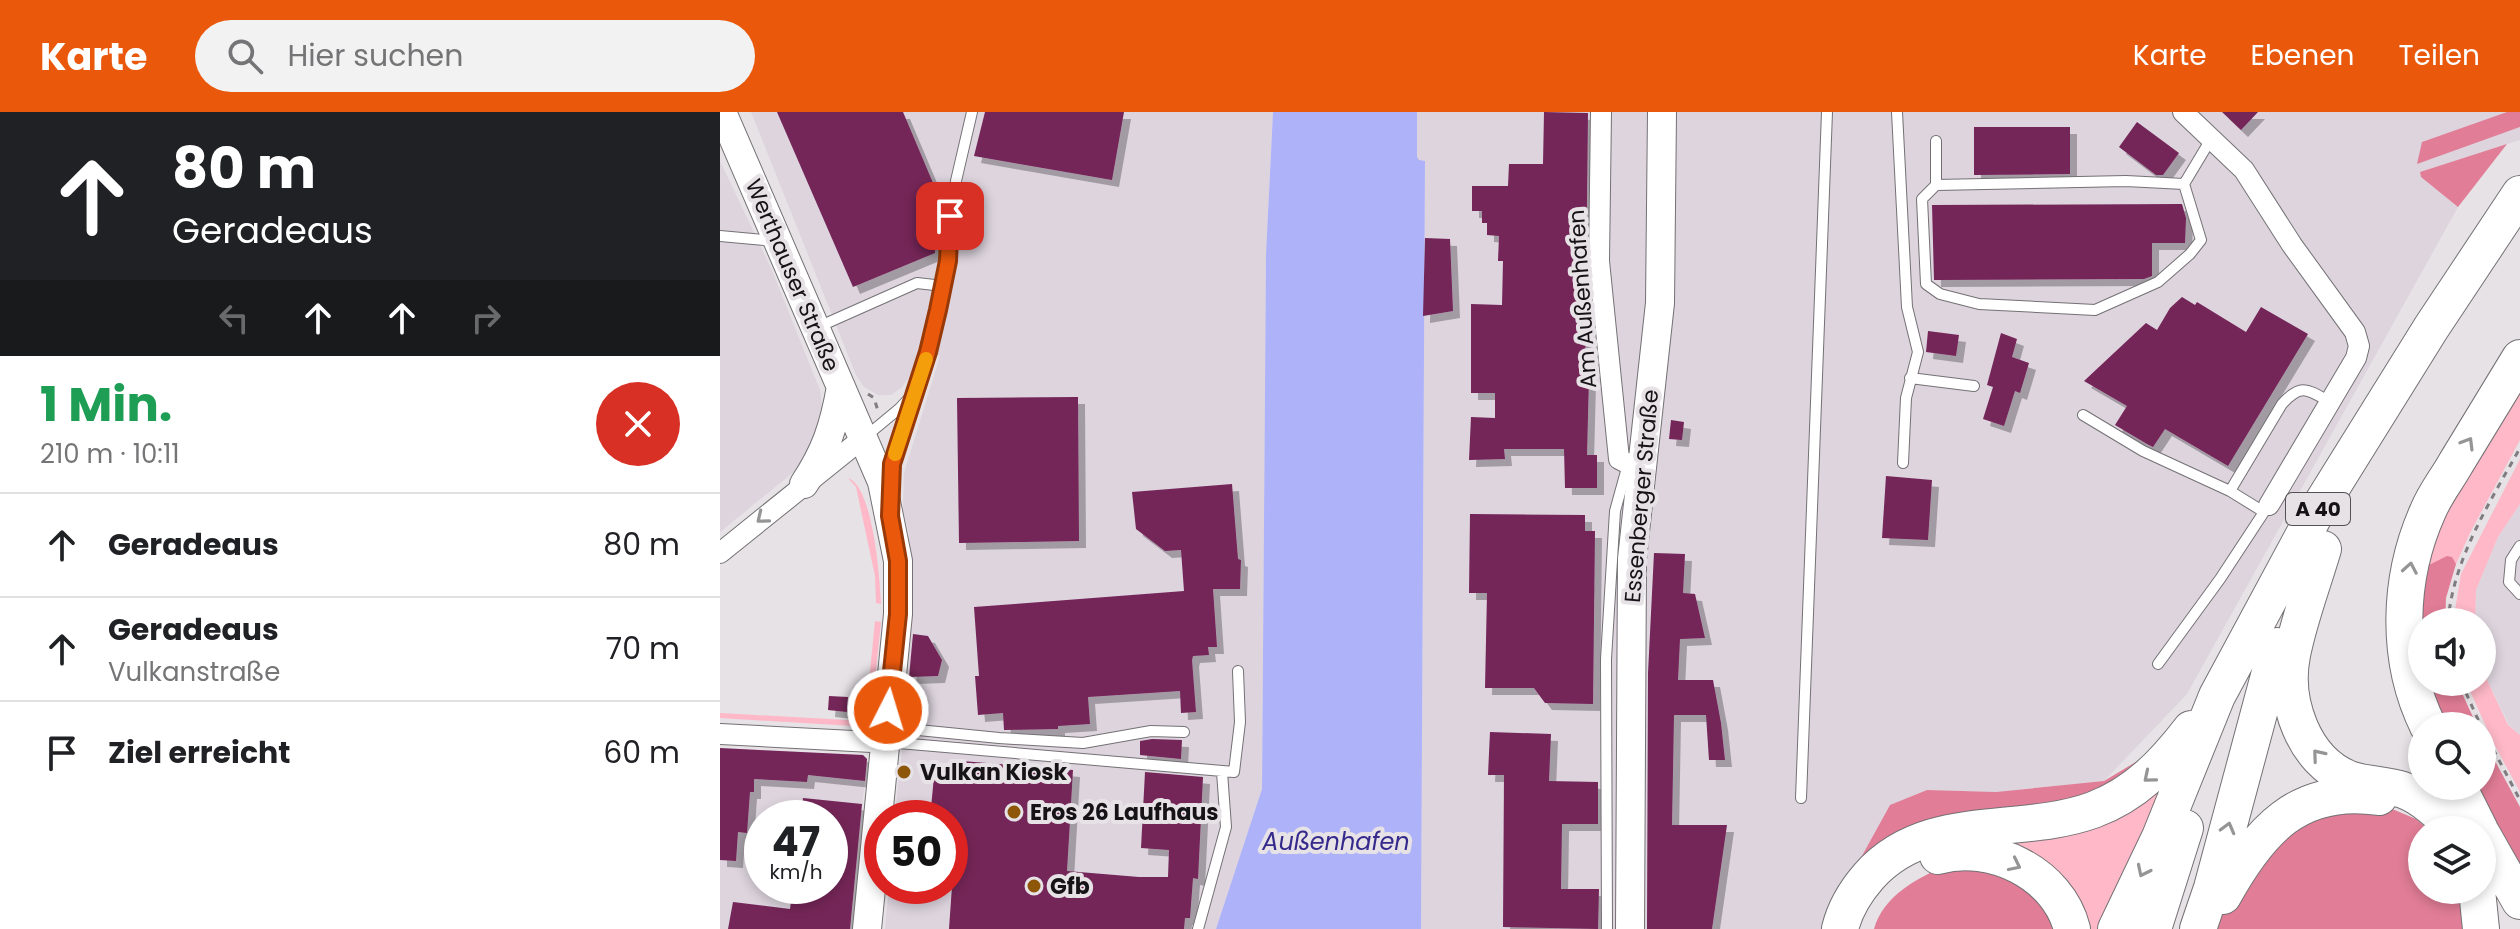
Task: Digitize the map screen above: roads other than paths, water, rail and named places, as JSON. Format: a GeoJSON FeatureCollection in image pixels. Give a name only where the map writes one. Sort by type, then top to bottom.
{"type":"FeatureCollection","features":[{"type":"Feature","properties":{"kind":"highway","name":"A 40"},"geometry":{"type":"LineString","coordinates":[[2116,929],[2160,837],[2217,696],[2314,516],[2431,328],[2520,194]]}},
{"type":"Feature","properties":{"kind":"highway","name":"A 40"},"geometry":{"type":"LineString","coordinates":[[2153,929],[2187,822],[2236,706],[2383,446],[2520,231]]}},
{"type":"Feature","properties":{"kind":"highway"},"geometry":{"type":"LineString","coordinates":[[2424,712],[2408,663],[2403,611],[2412,555],[2428,510],[2520,358]]}},
{"type":"Feature","properties":{"kind":"highway"},"geometry":{"type":"LineString","coordinates":[[2323,549],[2291,656],[2290,688],[2298,724],[2309,745],[2326,765],[2350,779],[2405,791],[2442,816]]}},
{"type":"Feature","properties":{"kind":"highway"},"geometry":{"type":"LineString","coordinates":[[2198,929],[2212,888],[2285,617]]}},
{"type":"Feature","properties":{"kind":"highway"},"geometry":{"type":"LineString","coordinates":[[1840,929],[1843,915],[1858,888],[1882,861],[1917,840],[1948,832],[2054,821],[2094,809],[2133,790],[2164,764],[2217,696]]}},
{"type":"Feature","properties":{"kind":"highway"},"geometry":{"type":"LineString","coordinates":[[2205,929],[2242,861],[2258,840],[2277,821],[2312,802],[2359,794],[2387,798],[2424,816]]}},
{"type":"Feature","properties":{"kind":"highway"},"geometry":{"type":"LineString","coordinates":[[1861,929],[1867,914],[1886,887],[1901,874],[1940,855],[1962,852],[2002,858],[2043,881],[2069,917],[2072,929]]}},
{"type":"Feature","properties":{"kind":"highway"},"geometry":{"type":"LineString","coordinates":[[2481,929],[2488,904]]}},
{"type":"Feature","properties":{"kind":"main road","name":"Werthauser Straße"},"geometry":{"type":"LineString","coordinates":[[722,112],[882,482],[898,561],[898,614],[881,737],[867,929]]}},
{"type":"Feature","properties":{"kind":"main road","name":"Essenberger Straße"},"geometry":{"type":"LineString","coordinates":[[1630,929],[1634,467],[1660,303],[1662,112]]}},
{"type":"Feature","properties":{"kind":"main road"},"geometry":{"type":"LineString","coordinates":[[804,484],[823,454],[835,422],[841,387]]}},
{"type":"Feature","properties":{"kind":"street","name":"Am Außenhafen"},"geometry":{"type":"LineString","coordinates":[[1601,112],[1600,274],[1619,459],[1634,467]]}},
{"type":"Feature","properties":{"kind":"street"},"geometry":{"type":"LineString","coordinates":[[2183,112],[2244,170],[2292,245],[2355,332],[2359,346],[2356,358],[2266,509]]}},
{"type":"Feature","properties":{"kind":"street"},"geometry":{"type":"LineString","coordinates":[[720,553],[863,438]]}},
{"type":"Feature","properties":{"kind":"street"},"geometry":{"type":"LineString","coordinates":[[720,734],[845,741],[881,737]]}},
{"type":"Feature","properties":{"kind":"lane"},"geometry":{"type":"LineString","coordinates":[[890,516],[892,464],[928,352],[943,286],[956,181],[972,112]]}},
{"type":"Feature","properties":{"kind":"lane"},"geometry":{"type":"LineString","coordinates":[[1801,798],[1827,112]]}},
{"type":"Feature","properties":{"kind":"lane"},"geometry":{"type":"LineString","coordinates":[[1897,112],[1907,307],[1918,352],[1906,398],[1903,463]]}},
{"type":"Feature","properties":{"kind":"lane"},"geometry":{"type":"LineString","coordinates":[[2184,184],[2126,181],[1936,185],[1922,199],[1926,284],[1940,294],[1979,304],[2095,310],[2158,282],[2201,240],[2184,184],[2211,139]]}},
{"type":"Feature","properties":{"kind":"lane"},"geometry":{"type":"LineString","coordinates":[[1936,141],[1936,185]]}},
{"type":"Feature","properties":{"kind":"lane"},"geometry":{"type":"LineString","coordinates":[[720,236],[780,242]]}},
{"type":"Feature","properties":{"kind":"lane"},"geometry":{"type":"LineString","coordinates":[[817,327],[917,283],[943,286]]}},
{"type":"Feature","properties":{"kind":"lane"},"geometry":{"type":"LineString","coordinates":[[1910,378],[1974,386]]}},
{"type":"Feature","properties":{"kind":"lane"},"geometry":{"type":"LineString","coordinates":[[863,438],[900,408],[916,390]]}},
{"type":"Feature","properties":{"kind":"lane"},"geometry":{"type":"LineString","coordinates":[[2230,491],[2291,394],[2307,390],[2330,402]]}},
{"type":"Feature","properties":{"kind":"lane"},"geometry":{"type":"LineString","coordinates":[[2083,415],[2143,451],[2266,509],[2158,664]]}},
{"type":"Feature","properties":{"kind":"lane"},"geometry":{"type":"LineString","coordinates":[[1607,929],[1606,659],[1615,511],[1634,467]]}},
{"type":"Feature","properties":{"kind":"lane"},"geometry":{"type":"LineString","coordinates":[[2520,546],[2511,560],[2509,582],[2520,594]]}},
{"type":"Feature","properties":{"kind":"lane"},"geometry":{"type":"LineString","coordinates":[[881,737],[1234,772],[1240,722],[1238,671]]}},
{"type":"Feature","properties":{"kind":"lane"},"geometry":{"type":"LineString","coordinates":[[881,737],[999,738],[1083,743],[1151,731],[1184,732]]}},
{"type":"Feature","properties":{"kind":"lane"},"geometry":{"type":"LineString","coordinates":[[1198,929],[1226,827],[1222,772]]}},
{"type":"Feature","properties":{"kind":"water","name":"Außenhafen"},"geometry":{"type":"Polygon","coordinates":[[[1273,112],[1417,112],[1417,157],[1425,161],[1421,929],[1216,929],[1262,789],[1266,254],[1273,112]]]}},
{"type":"Feature","properties":{"kind":"place","name":"Vulkan Kiosk"},"geometry":{"type":"Point","coordinates":[904,772]}},
{"type":"Feature","properties":{"kind":"place","name":"Eros 26 Laufhaus"},"geometry":{"type":"Point","coordinates":[1014,812]}},
{"type":"Feature","properties":{"kind":"place","name":"Gfb"},"geometry":{"type":"Point","coordinates":[1034,886]}}]}
